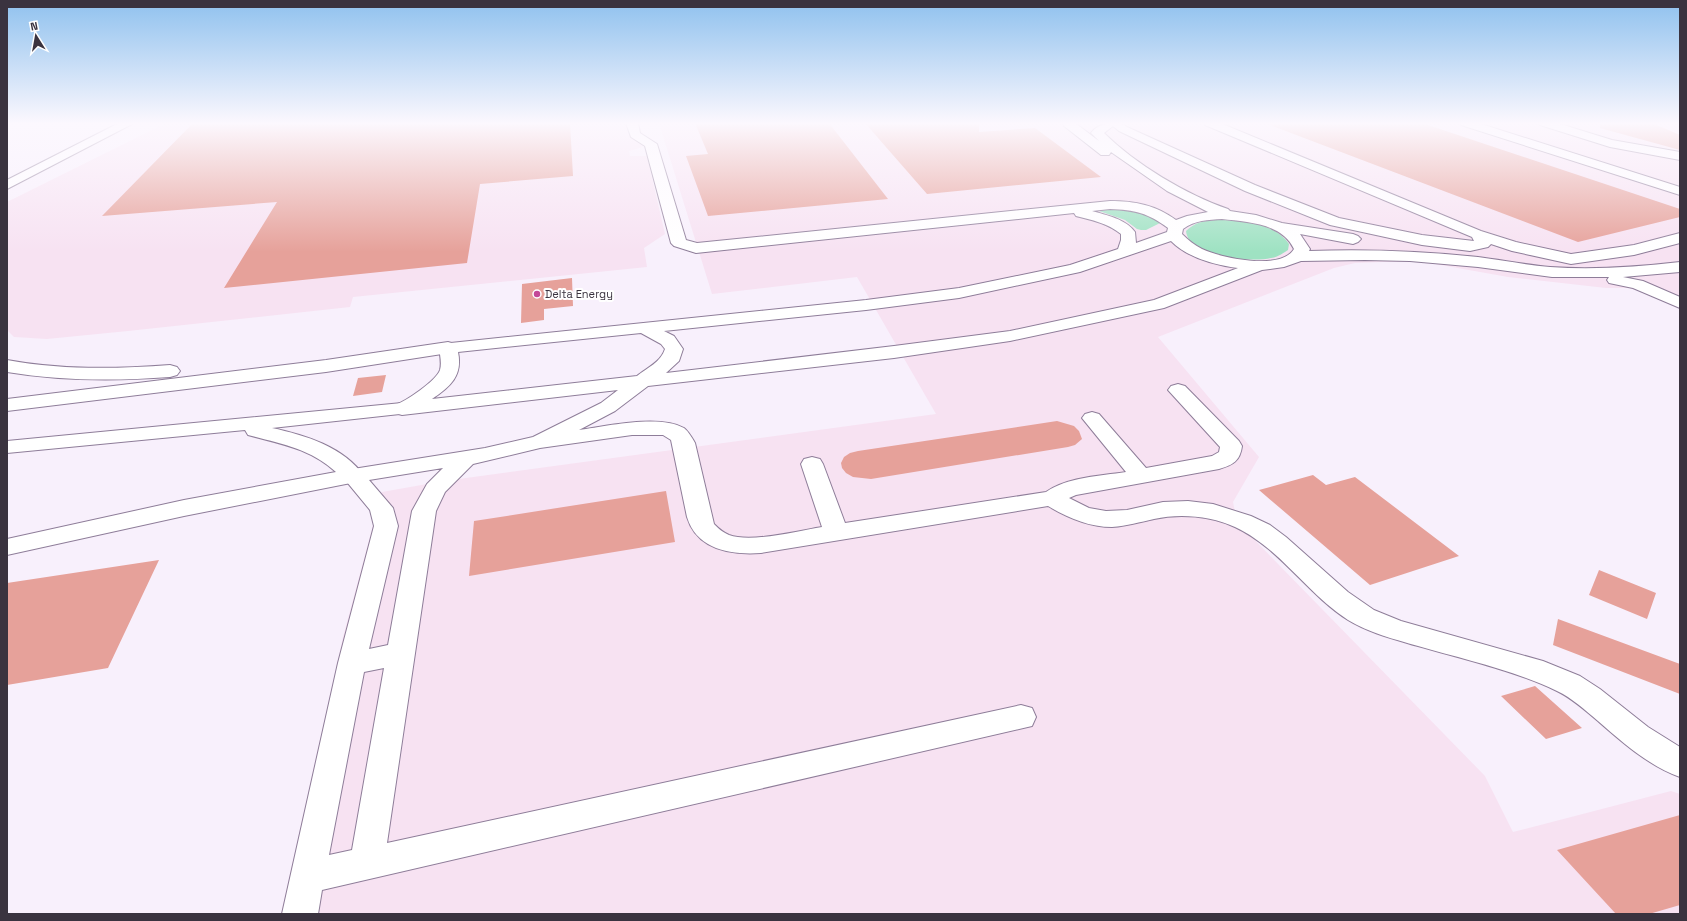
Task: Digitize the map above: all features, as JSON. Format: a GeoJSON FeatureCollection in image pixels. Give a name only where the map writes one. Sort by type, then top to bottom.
{"type":"FeatureCollection","features":[{"type":"Feature","properties":{"kind":"main road"},"geometry":{"type":"LineString","coordinates":[[7,174],[24,166]]}},
{"type":"Feature","properties":{"kind":"main road"},"geometry":{"type":"LineString","coordinates":[[7,185],[44,166]]}},
{"type":"Feature","properties":{"kind":"main road"},"geometry":{"type":"LineString","coordinates":[[656,166],[679,244],[696,248],[1100,206],[1138,206],[1159,214],[1175,231],[1179,242],[1184,246],[1204,256],[1222,261],[1261,265],[1283,262],[1297,256],[1374,254],[1478,262],[1561,272],[1637,284],[1680,302]]}},
{"type":"Feature","properties":{"kind":"main road"},"geometry":{"type":"LineString","coordinates":[[1121,166],[1170,204],[1176,214],[1175,231]]}},
{"type":"Feature","properties":{"kind":"main road"},"geometry":{"type":"LineString","coordinates":[[1139,166],[1186,197],[1202,205],[1239,217],[1260,221],[1278,227],[1478,262]]}},
{"type":"Feature","properties":{"kind":"main road"},"geometry":{"type":"LineString","coordinates":[[1202,166],[1250,188],[1335,222],[1422,240],[1470,246],[1483,244],[1482,240],[1476,234]]}},
{"type":"Feature","properties":{"kind":"main road"},"geometry":{"type":"LineString","coordinates":[[1312,166],[1476,234],[1512,246],[1571,259],[1634,250],[1680,238]]}},
{"type":"Feature","properties":{"kind":"main road"},"geometry":{"type":"LineString","coordinates":[[1601,166],[1680,191]]}},
{"type":"Feature","properties":{"kind":"main road"},"geometry":{"type":"LineString","coordinates":[[1050,211],[1095,216],[1120,225],[1128,232],[1129,240],[1125,252]]}},
{"type":"Feature","properties":{"kind":"main road"},"geometry":{"type":"LineString","coordinates":[[7,366],[29,370],[69,373],[142,373],[202,369],[345,354],[448,348],[859,306],[959,293],[1053,274],[1125,252],[1175,231],[1182,221],[1206,216],[1239,217]]}},
{"type":"Feature","properties":{"kind":"main road"},"geometry":{"type":"LineString","coordinates":[[1278,227],[1291,234],[1300,242],[1302,250],[1297,256]]}},
{"type":"Feature","properties":{"kind":"main road"},"geometry":{"type":"LineString","coordinates":[[7,447],[402,409],[894,352],[1010,336],[1158,304],[1261,265]]}},
{"type":"Feature","properties":{"kind":"main road"},"geometry":{"type":"LineString","coordinates":[[1561,272],[1637,272],[1680,267]]}},
{"type":"Feature","properties":{"kind":"main road"},"geometry":{"type":"LineString","coordinates":[[540,442],[608,406],[672,357],[674,350],[668,340],[644,328]]}},
{"type":"Feature","properties":{"kind":"main road"},"geometry":{"type":"LineString","coordinates":[[7,405],[326,366],[448,348]]}},
{"type":"Feature","properties":{"kind":"main road"},"geometry":{"type":"LineString","coordinates":[[402,409],[431,390],[447,376],[450,366],[448,348]]}},
{"type":"Feature","properties":{"kind":"main road"},"geometry":{"type":"LineString","coordinates":[[7,547],[184,508],[353,476],[466,458],[540,442],[643,428],[670,430],[680,436],[684,443],[703,528],[714,538],[729,544],[748,546],[1052,498],[1063,491],[1074,488],[1219,462],[1230,455],[1231,446],[1178,390]]}},
{"type":"Feature","properties":{"kind":"main road"},"geometry":{"type":"LineString","coordinates":[[1092,418],[1141,476]]}},
{"type":"Feature","properties":{"kind":"main road"},"geometry":{"type":"LineString","coordinates":[[213,428],[267,433],[298,441],[317,448],[341,464],[382,508],[386,526],[352,663],[300,914]]}},
{"type":"Feature","properties":{"kind":"main road"},"geometry":{"type":"LineString","coordinates":[[367,864],[424,511],[435,489],[466,458]]}},
{"type":"Feature","properties":{"kind":"main road"},"geometry":{"type":"LineString","coordinates":[[812,464],[836,532]]}},
{"type":"Feature","properties":{"kind":"main road"},"geometry":{"type":"LineString","coordinates":[[1052,498],[1075,511],[1098,518],[1124,519],[1165,510],[1191,509],[1220,514],[1246,522],[1278,542],[1331,594],[1358,613],[1408,633],[1542,672],[1560,679],[1590,697],[1621,724],[1648,744],[1680,763]]}},
{"type":"Feature","properties":{"kind":"main road"},"geometry":{"type":"LineString","coordinates":[[352,663],[401,654]]}},
{"type":"Feature","properties":{"kind":"main road"},"geometry":{"type":"LineString","coordinates":[[308,878],[1021,717]]}},
{"type":"Feature","properties":{"kind":"shaded area"},"geometry":{"type":"Polygon","coordinates":[[[79,166],[649,166],[665,234],[644,248],[647,267],[353,297],[350,307],[47,339],[14,337],[7,330],[7,202],[79,166]]]}},
{"type":"Feature","properties":{"kind":"shaded area"},"geometry":{"type":"Polygon","coordinates":[[[672,166],[1680,166],[1680,309],[1647,293],[1629,288],[1606,288],[1508,277],[1424,262],[1355,263],[1334,268],[1158,337],[1259,457],[1233,502],[1237,522],[1485,776],[1513,832],[1671,791],[1680,794],[1680,914],[281,914],[343,637],[382,492],[444,481],[936,414],[857,277],[712,294],[672,166]]]}},
{"type":"Feature","properties":{"kind":"green space"},"geometry":{"type":"Polygon","coordinates":[[[1116,209],[1136,210],[1160,221],[1160,223],[1146,230],[1141,230],[1137,229],[1125,220],[1099,211],[1116,209]]]}},
{"type":"Feature","properties":{"kind":"green space"},"geometry":{"type":"Polygon","coordinates":[[[1215,220],[1245,222],[1266,227],[1283,237],[1289,244],[1288,250],[1271,258],[1250,260],[1236,259],[1208,252],[1197,247],[1189,240],[1186,231],[1189,228],[1200,222],[1215,220]]]}},
{"type":"Feature","properties":{"kind":"building"},"geometry":{"type":"Polygon","coordinates":[[[151,166],[572,166],[573,176],[480,184],[467,263],[224,288],[277,202],[102,216],[151,166]]]}},
{"type":"Feature","properties":{"kind":"building"},"geometry":{"type":"Polygon","coordinates":[[[690,166],[862,166],[888,199],[708,216],[690,166]]]}},
{"type":"Feature","properties":{"kind":"building"},"geometry":{"type":"Polygon","coordinates":[[[903,166],[1086,166],[1101,177],[927,194],[903,166]]]}},
{"type":"Feature","properties":{"kind":"building"},"geometry":{"type":"Polygon","coordinates":[[[1378,166],[1551,166],[1680,209],[1680,217],[1578,242],[1378,166]]]}},
{"type":"Feature","properties":{"kind":"building"},"geometry":{"type":"Polygon","coordinates":[[[572,278],[573,306],[544,309],[544,320],[521,323],[522,284],[572,278]]]}},
{"type":"Feature","properties":{"kind":"building"},"geometry":{"type":"Polygon","coordinates":[[[386,375],[382,392],[353,396],[358,378],[386,375]]]}},
{"type":"Feature","properties":{"kind":"building"},"geometry":{"type":"Polygon","coordinates":[[[1057,421],[1074,426],[1079,431],[1082,439],[1075,445],[1068,447],[871,479],[853,477],[846,473],[842,468],[841,463],[844,457],[850,453],[858,451],[1057,421]]]}},
{"type":"Feature","properties":{"kind":"building"},"geometry":{"type":"Polygon","coordinates":[[[1313,475],[1326,485],[1355,477],[1459,556],[1370,585],[1259,490],[1313,475]]]}},
{"type":"Feature","properties":{"kind":"building"},"geometry":{"type":"Polygon","coordinates":[[[666,491],[675,542],[469,576],[474,521],[666,491]]]}},
{"type":"Feature","properties":{"kind":"building"},"geometry":{"type":"Polygon","coordinates":[[[159,560],[108,668],[7,685],[7,583],[159,560]]]}},
{"type":"Feature","properties":{"kind":"building"},"geometry":{"type":"Polygon","coordinates":[[[1599,570],[1656,593],[1647,619],[1589,595],[1599,570]]]}},
{"type":"Feature","properties":{"kind":"building"},"geometry":{"type":"Polygon","coordinates":[[[1558,619],[1680,664],[1680,694],[1553,645],[1558,619]]]}},
{"type":"Feature","properties":{"kind":"building"},"geometry":{"type":"Polygon","coordinates":[[[1535,686],[1582,728],[1546,739],[1501,696],[1535,686]]]}},
{"type":"Feature","properties":{"kind":"building"},"geometry":{"type":"Polygon","coordinates":[[[1680,815],[1680,905],[1649,914],[1616,914],[1557,850],[1680,815]]]}},
{"type":"Feature","properties":{"kind":"place","name":"Delta Energy"},"geometry":{"type":"Point","coordinates":[537,294]}}]}
